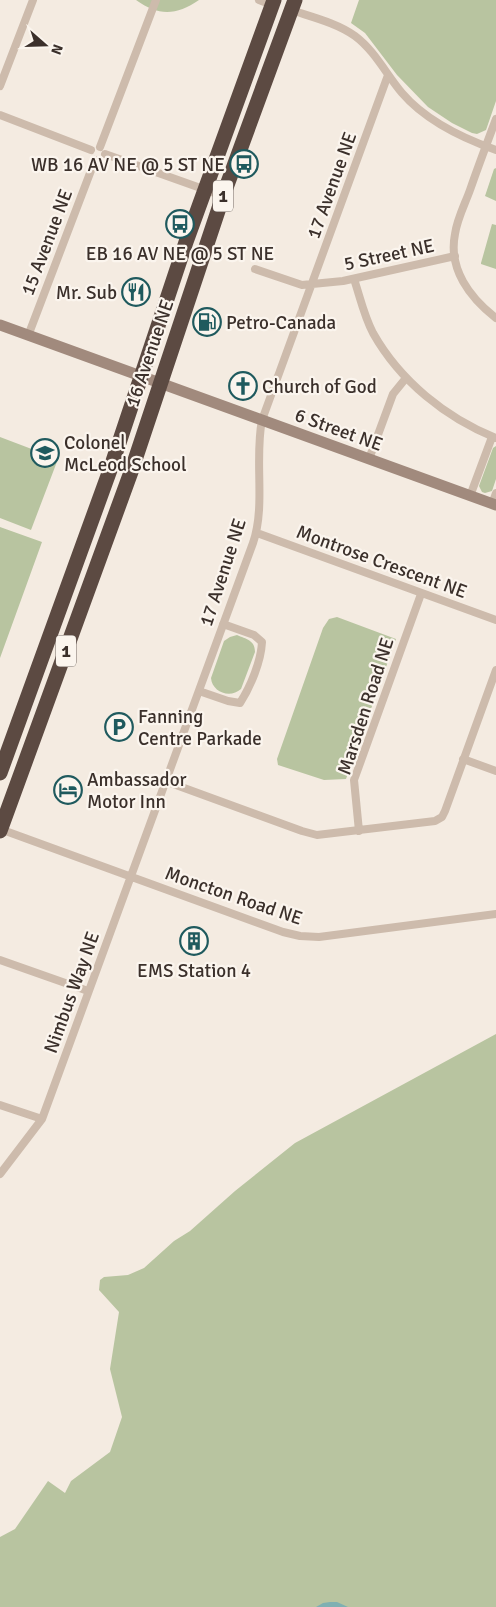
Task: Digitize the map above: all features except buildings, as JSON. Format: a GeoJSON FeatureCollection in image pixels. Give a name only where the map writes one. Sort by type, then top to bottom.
{"type":"FeatureCollection","features":[{"type":"Feature","properties":{"kind":"highway","name":"16 Avenue NE"},"geometry":{"type":"LineString","coordinates":[[0,774],[107,479],[268,2]]}},
{"type":"Feature","properties":{"kind":"highway","name":"16 Avenue NE"},"geometry":{"type":"LineString","coordinates":[[0,830],[125,487],[223,196],[293,5]]}},
{"type":"Feature","properties":{"kind":"street"},"geometry":{"type":"LineString","coordinates":[[0,86],[33,0]]}},
{"type":"Feature","properties":{"kind":"street"},"geometry":{"type":"LineString","coordinates":[[100,146],[156,0]]}},
{"type":"Feature","properties":{"kind":"street"},"geometry":{"type":"LineString","coordinates":[[293,5],[351,33],[370,51],[402,94],[436,121],[462,136],[496,150]]}},
{"type":"Feature","properties":{"kind":"street","name":"17 Avenue NE"},"geometry":{"type":"LineString","coordinates":[[130,876],[257,533],[259,435],[262,420],[388,75]]}},
{"type":"Feature","properties":{"kind":"street"},"geometry":{"type":"LineString","coordinates":[[0,115],[91,150]]}},
{"type":"Feature","properties":{"kind":"street"},"geometry":{"type":"LineString","coordinates":[[455,256],[455,234],[496,119]]}},
{"type":"Feature","properties":{"kind":"street"},"geometry":{"type":"LineString","coordinates":[[91,150],[94,147],[100,146]]}},
{"type":"Feature","properties":{"kind":"street"},"geometry":{"type":"LineString","coordinates":[[100,146],[105,154],[223,196]]}},
{"type":"Feature","properties":{"kind":"street"},"geometry":{"type":"LineString","coordinates":[[91,150],[91,155],[95,160],[101,159],[105,154]]}},
{"type":"Feature","properties":{"kind":"street","name":"15 Avenue NE"},"geometry":{"type":"LineString","coordinates":[[28,336],[95,160]]}},
{"type":"Feature","properties":{"kind":"street","name":"5 Street NE"},"geometry":{"type":"LineString","coordinates":[[256,268],[302,285],[354,279],[455,256],[459,274],[467,290],[478,304],[496,318]]}},
{"type":"Feature","properties":{"kind":"street"},"geometry":{"type":"LineString","coordinates":[[354,279],[373,332],[397,368],[444,410],[494,438],[470,496]]}},
{"type":"Feature","properties":{"kind":"street","name":"6 Street NE"},"geometry":{"type":"LineString","coordinates":[[0,326],[470,496],[495,501]]}},
{"type":"Feature","properties":{"kind":"street"},"geometry":{"type":"LineString","coordinates":[[369,459],[393,394],[406,378]]}},
{"type":"Feature","properties":{"kind":"street","name":"Montrose Crescent NE"},"geometry":{"type":"LineString","coordinates":[[257,533],[496,620]]}},
{"type":"Feature","properties":{"kind":"street","name":"Marsden Road NE"},"geometry":{"type":"LineString","coordinates":[[359,831],[354,780],[421,594]]}},
{"type":"Feature","properties":{"kind":"street"},"geometry":{"type":"LineString","coordinates":[[199,691],[240,703],[246,694],[262,652],[262,642],[254,635],[223,624]]}},
{"type":"Feature","properties":{"kind":"street"},"geometry":{"type":"LineString","coordinates":[[165,781],[310,834],[327,835],[435,821],[442,817],[496,670]]}},
{"type":"Feature","properties":{"kind":"street"},"geometry":{"type":"LineString","coordinates":[[463,759],[496,771]]}},
{"type":"Feature","properties":{"kind":"street","name":"Moncton Road NE"},"geometry":{"type":"LineString","coordinates":[[0,830],[282,932],[300,936],[329,936],[496,914]]}},
{"type":"Feature","properties":{"kind":"street","name":"Nimbus Way NE"},"geometry":{"type":"LineString","coordinates":[[0,1174],[42,1120],[130,876]]}},
{"type":"Feature","properties":{"kind":"street"},"geometry":{"type":"LineString","coordinates":[[0,960],[88,991]]}},
{"type":"Feature","properties":{"kind":"street"},"geometry":{"type":"LineString","coordinates":[[0,1104],[42,1120]]}},
{"type":"Feature","properties":{"kind":"green space"},"geometry":{"type":"Polygon","coordinates":[[[136,0],[199,0],[183,9],[167,12],[152,9],[136,0]]]}},
{"type":"Feature","properties":{"kind":"green space"},"geometry":{"type":"Polygon","coordinates":[[[359,0],[496,0],[496,101],[486,130],[477,134],[472,133],[452,123],[428,107],[397,75],[365,33],[351,23],[359,0]]]}},
{"type":"Feature","properties":{"kind":"green space"},"geometry":{"type":"Polygon","coordinates":[[[496,168],[496,201],[485,196],[496,168]]]}},
{"type":"Feature","properties":{"kind":"green space"},"geometry":{"type":"Polygon","coordinates":[[[492,224],[496,225],[496,269],[481,264],[492,224]]]}},
{"type":"Feature","properties":{"kind":"green space"},"geometry":{"type":"Polygon","coordinates":[[[0,437],[58,459],[31,530],[0,518],[0,437]]]}},
{"type":"Feature","properties":{"kind":"green space"},"geometry":{"type":"Polygon","coordinates":[[[496,446],[496,479],[492,491],[485,493],[482,492],[479,486],[493,448],[496,446]]]}},
{"type":"Feature","properties":{"kind":"green space"},"geometry":{"type":"Polygon","coordinates":[[[0,527],[42,542],[0,658],[0,527]]]}},
{"type":"Feature","properties":{"kind":"green space"},"geometry":{"type":"Polygon","coordinates":[[[337,617],[396,639],[346,779],[324,780],[278,765],[277,759],[323,628],[329,619],[337,617]]]}},
{"type":"Feature","properties":{"kind":"green space"},"geometry":{"type":"Polygon","coordinates":[[[237,635],[252,642],[255,652],[241,689],[227,694],[215,687],[211,678],[224,641],[237,635]]]}},
{"type":"Feature","properties":{"kind":"green space"},"geometry":{"type":"Polygon","coordinates":[[[496,1034],[496,1607],[0,1607],[0,1537],[15,1529],[48,1481],[65,1493],[71,1481],[110,1452],[122,1417],[110,1369],[119,1312],[99,1290],[100,1280],[104,1277],[128,1275],[144,1268],[174,1241],[190,1231],[235,1191],[295,1143],[496,1034]]]}},
{"type":"Feature","properties":{"kind":"water"},"geometry":{"type":"Polygon","coordinates":[[[330,1602],[337,1602],[348,1607],[316,1607],[330,1602]]]}},
{"type":"Feature","properties":{"kind":"place","name":"WB 16 AV NE @ 5 ST NE"},"geometry":{"type":"Point","coordinates":[244,164]}},
{"type":"Feature","properties":{"kind":"place","name":"EB 16 AV NE @ 5 ST NE"},"geometry":{"type":"Point","coordinates":[180,224]}},
{"type":"Feature","properties":{"kind":"place","name":"Mr. Sub"},"geometry":{"type":"Point","coordinates":[136,292]}},
{"type":"Feature","properties":{"kind":"place","name":"Petro-Canada"},"geometry":{"type":"Point","coordinates":[207,322]}},
{"type":"Feature","properties":{"kind":"place","name":"Church of God"},"geometry":{"type":"Point","coordinates":[243,386]}},
{"type":"Feature","properties":{"kind":"place","name":"Colonel McLeod School"},"geometry":{"type":"Point","coordinates":[45,453]}},
{"type":"Feature","properties":{"kind":"place","name":"Fanning Centre Parkade"},"geometry":{"type":"Point","coordinates":[119,727]}},
{"type":"Feature","properties":{"kind":"place","name":"Ambassador Motor Inn"},"geometry":{"type":"Point","coordinates":[68,790]}},
{"type":"Feature","properties":{"kind":"place","name":"EMS Station 4"},"geometry":{"type":"Point","coordinates":[194,941]}}]}
